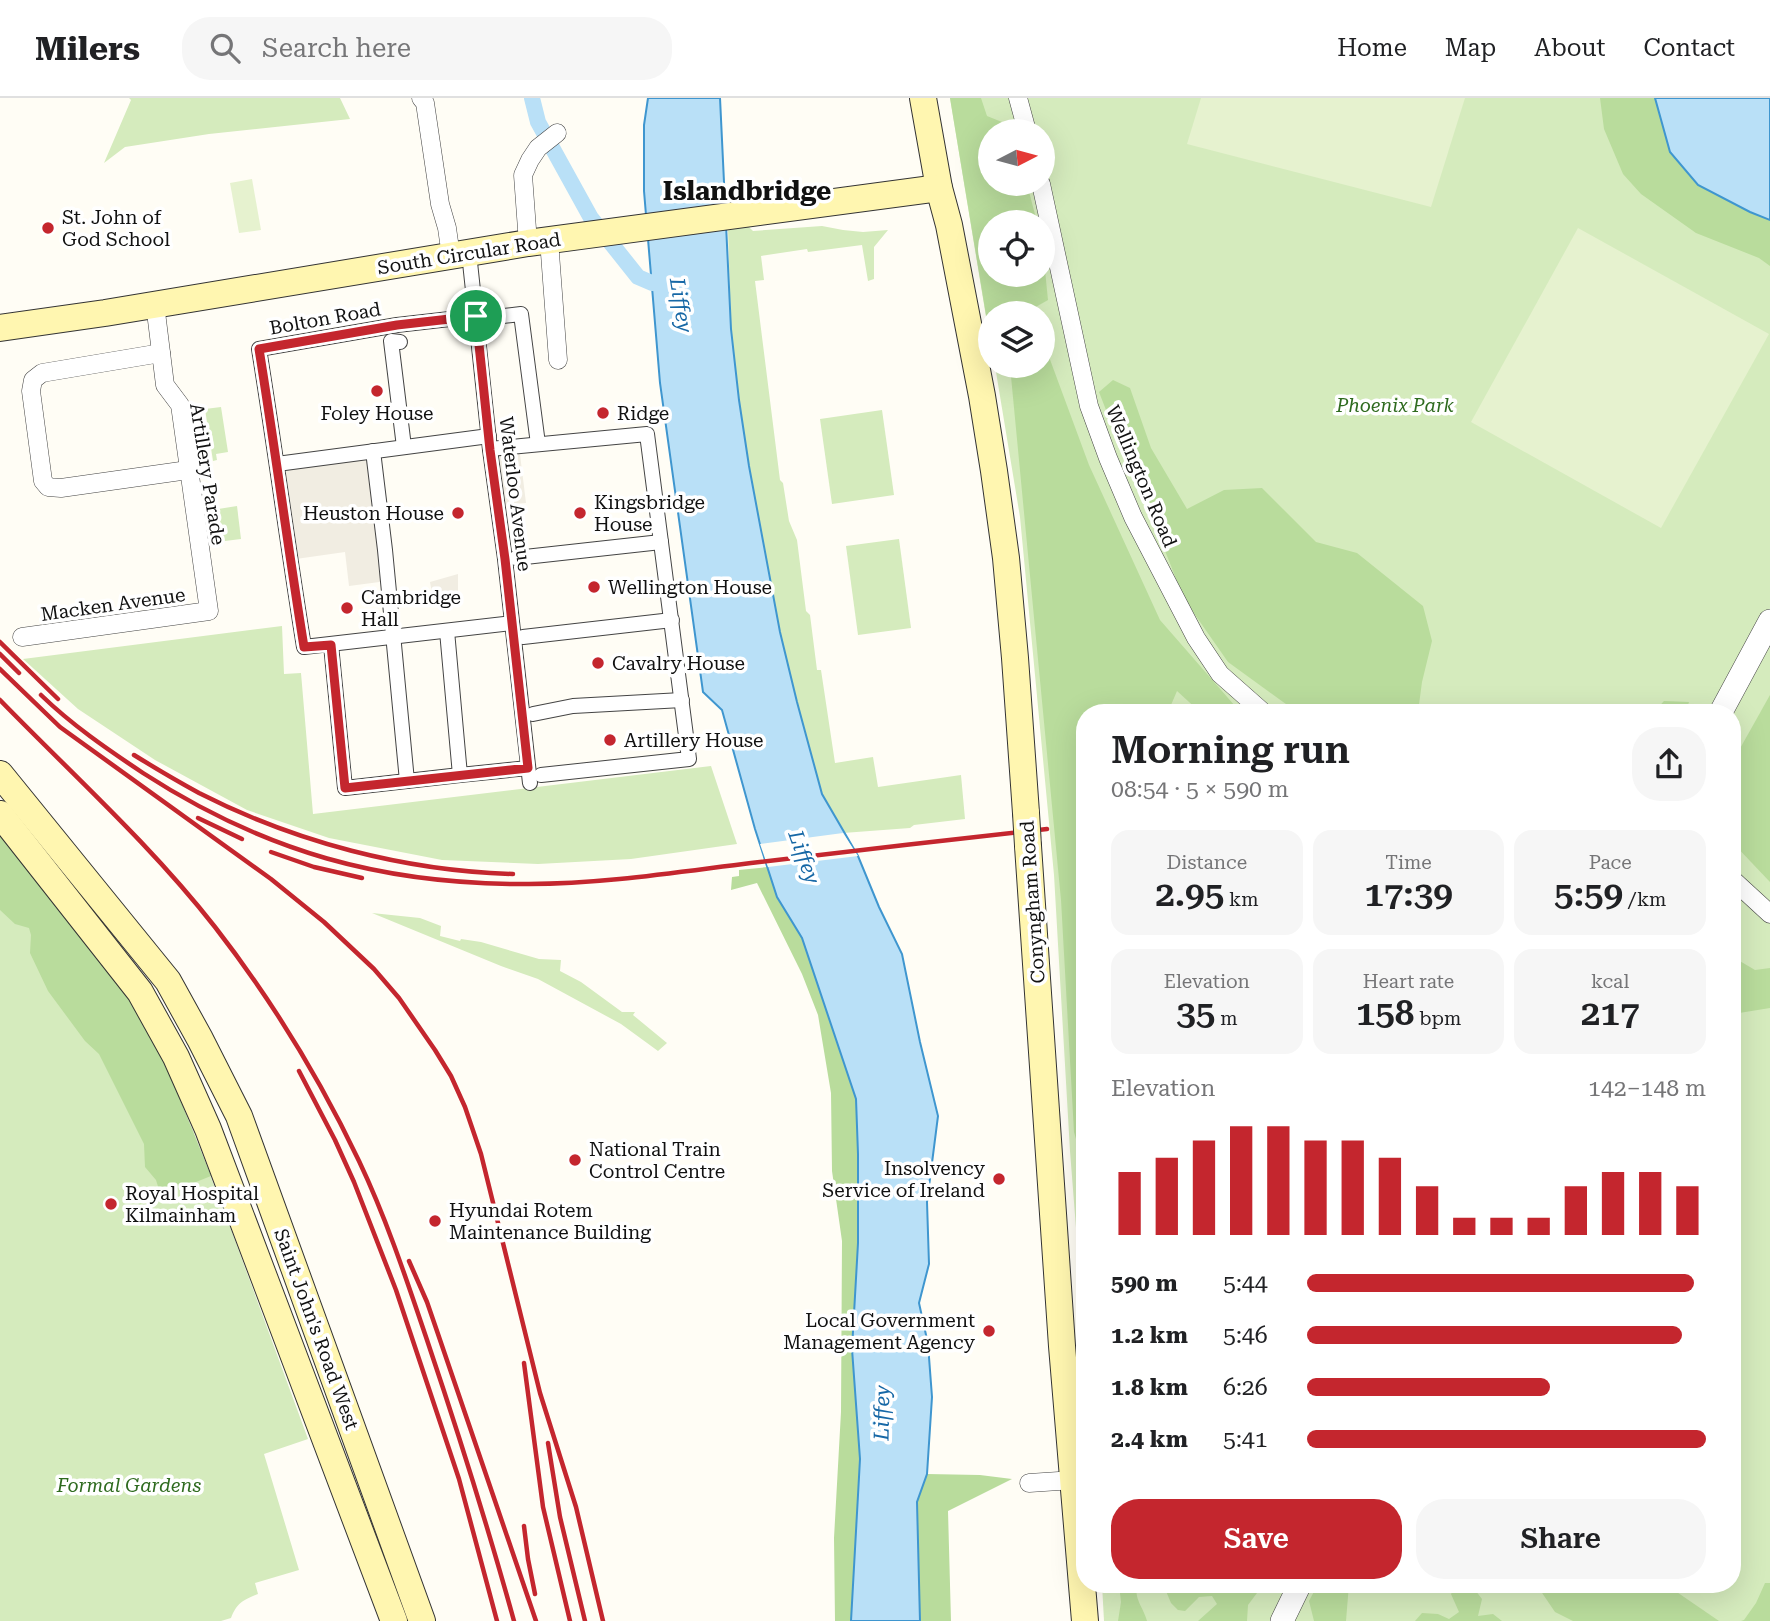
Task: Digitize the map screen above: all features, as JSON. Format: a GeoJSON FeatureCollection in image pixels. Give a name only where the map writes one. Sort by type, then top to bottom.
{"type":"FeatureCollection","features":[{"type":"Feature","properties":{"kind":"main road","name":"Conyngham Road"},"geometry":{"type":"LineString","coordinates":[[923,98],[982,396],[1001,520],[1015,658],[1062,1346],[1076,1506]]}},
{"type":"Feature","properties":{"kind":"main road","name":"South Circular Road"},"geometry":{"type":"LineString","coordinates":[[0,328],[539,241],[939,188]]}},
{"type":"Feature","properties":{"kind":"main road","name":"Saint John's Road West"},"geometry":{"type":"LineString","coordinates":[[0,774],[169,981],[239,1116],[422,1621]]}},
{"type":"Feature","properties":{"kind":"main road","name":"Saint John's Road West"},"geometry":{"type":"LineString","coordinates":[[0,814],[140,992],[176,1057],[208,1129],[394,1621]]}},
{"type":"Feature","properties":{"kind":"main road","name":"Conyngham Road"},"geometry":{"type":"LineString","coordinates":[[1083,1593],[1085,1621]]}},
{"type":"Feature","properties":{"kind":"street"},"geometry":{"type":"LineString","coordinates":[[421,98],[425,103],[446,228],[460,254]]}},
{"type":"Feature","properties":{"kind":"street"},"geometry":{"type":"LineString","coordinates":[[1018,98],[1024,119]]}},
{"type":"Feature","properties":{"kind":"street"},"geometry":{"type":"LineString","coordinates":[[557,132],[538,148],[523,175],[539,241],[558,360]]}},
{"type":"Feature","properties":{"kind":"street","name":"Wellington Road"},"geometry":{"type":"LineString","coordinates":[[1044,196],[1089,406],[1108,458],[1133,517],[1196,638],[1220,674],[1254,704]]}},
{"type":"Feature","properties":{"kind":"street","name":"Waterloo Avenue"},"geometry":{"type":"LineString","coordinates":[[460,254],[476,318],[489,442],[533,775]]}},
{"type":"Feature","properties":{"kind":"street","name":"Artillery Parade"},"geometry":{"type":"LineString","coordinates":[[155,304],[166,385],[180,405],[209,611]]}},
{"type":"Feature","properties":{"kind":"street","name":"Bolton Road"},"geometry":{"type":"LineString","coordinates":[[277,464],[259,349],[397,325],[521,314],[538,444]]}},
{"type":"Feature","properties":{"kind":"street"},"geometry":{"type":"LineString","coordinates":[[400,342],[391,341],[404,447]]}},
{"type":"Feature","properties":{"kind":"street"},"geometry":{"type":"LineString","coordinates":[[161,353],[42,373],[33,380],[31,391],[43,481],[48,487],[61,488],[188,470]]}},
{"type":"Feature","properties":{"kind":"street"},"geometry":{"type":"LineString","coordinates":[[331,645],[345,788],[460,775],[533,775],[689,759],[647,434],[538,444],[489,442],[404,447],[277,464],[289,560],[304,647],[512,623]]}},
{"type":"Feature","properties":{"kind":"street"},"geometry":{"type":"LineString","coordinates":[[373,451],[407,781]]}},
{"type":"Feature","properties":{"kind":"street"},"geometry":{"type":"LineString","coordinates":[[516,558],[661,542]]}},
{"type":"Feature","properties":{"kind":"street","name":"Macken Avenue"},"geometry":{"type":"LineString","coordinates":[[22,637],[209,611]]}},
{"type":"Feature","properties":{"kind":"street"},"geometry":{"type":"LineString","coordinates":[[523,637],[671,621]]}},
{"type":"Feature","properties":{"kind":"street"},"geometry":{"type":"LineString","coordinates":[[1725,704],[1770,621]]}},
{"type":"Feature","properties":{"kind":"street"},"geometry":{"type":"LineString","coordinates":[[447,631],[460,775]]}},
{"type":"Feature","properties":{"kind":"street"},"geometry":{"type":"LineString","coordinates":[[533,714],[573,706],[682,700]]}},
{"type":"Feature","properties":{"kind":"street"},"geometry":{"type":"LineString","coordinates":[[1741,887],[1770,914]]}},
{"type":"Feature","properties":{"kind":"street"},"geometry":{"type":"LineString","coordinates":[[1029,1483],[1074,1480]]}},
{"type":"Feature","properties":{"kind":"street"},"geometry":{"type":"LineString","coordinates":[[1282,1621],[1296,1593]]}},
{"type":"Feature","properties":{"kind":"green space"},"geometry":{"type":"Polygon","coordinates":[[[129,98],[340,98],[350,119],[209,134],[125,147],[104,163],[131,100],[129,98]]]}},
{"type":"Feature","properties":{"kind":"green space","name":"Phoenix Park"},"geometry":{"type":"Polygon","coordinates":[[[950,98],[1770,98],[1770,1621],[1104,1621],[1102,1593],[1741,1593],[1741,704],[1076,704],[1076,1228],[1054,875],[1020,517],[997,378],[1055,378],[1055,301],[983,301],[981,287],[1055,287],[1055,210],[978,210],[978,268],[950,98]]]}},
{"type":"Feature","properties":{"kind":"green space"},"geometry":{"type":"Polygon","coordinates":[[[950,98],[981,98],[987,116],[994,119],[978,119],[978,196],[1030,196],[1034,210],[978,210],[978,267],[950,98]]]}},
{"type":"Feature","properties":{"kind":"green space"},"geometry":{"type":"Polygon","coordinates":[[[1201,98],[1465,98],[1431,207],[1187,144],[1201,98]]]}},
{"type":"Feature","properties":{"kind":"green space"},"geometry":{"type":"Polygon","coordinates":[[[1600,98],[1655,98],[1670,152],[1698,185],[1770,220],[1770,266],[1759,258],[1696,233],[1641,194],[1623,174],[1604,129],[1600,98]]]}},
{"type":"Feature","properties":{"kind":"green space"},"geometry":{"type":"Polygon","coordinates":[[[252,179],[261,230],[239,233],[230,183],[252,179]]]}},
{"type":"Feature","properties":{"kind":"green space"},"geometry":{"type":"Polygon","coordinates":[[[747,225],[753,231],[822,226],[863,232],[888,230],[874,247],[874,279],[868,281],[862,245],[761,256],[764,280],[755,281],[780,480],[783,483],[789,521],[797,540],[806,611],[810,615],[817,670],[821,670],[835,763],[873,757],[878,787],[961,775],[965,819],[914,825],[910,828],[843,833],[822,794],[780,632],[739,400],[731,329],[728,229],[747,225]]]}},
{"type":"Feature","properties":{"kind":"green space"},"geometry":{"type":"Polygon","coordinates":[[[1578,228],[1769,334],[1661,528],[1471,422],[1578,228]]]}},
{"type":"Feature","properties":{"kind":"green space"},"geometry":{"type":"Polygon","coordinates":[[[981,287],[1047,287],[1046,301],[984,301],[981,287]]]}},
{"type":"Feature","properties":{"kind":"green space"},"geometry":{"type":"Polygon","coordinates":[[[1055,373],[1089,465],[1160,620],[1233,704],[1191,704],[1177,691],[1171,704],[1076,704],[1076,1139],[1061,900],[1011,378],[1055,378],[1055,373]]]}},
{"type":"Feature","properties":{"kind":"green space"},"geometry":{"type":"Polygon","coordinates":[[[1113,380],[1130,388],[1151,448],[1187,509],[1224,490],[1262,488],[1316,542],[1357,553],[1423,606],[1432,641],[1419,704],[1286,704],[1228,662],[1184,599],[1099,392],[1113,380]]]}},
{"type":"Feature","properties":{"kind":"green space"},"geometry":{"type":"Polygon","coordinates":[[[221,407],[228,452],[216,454],[217,460],[213,461],[205,409],[221,407]]]}},
{"type":"Feature","properties":{"kind":"green space"},"geometry":{"type":"Polygon","coordinates":[[[882,410],[894,495],[832,504],[820,419],[882,410]]]}},
{"type":"Feature","properties":{"kind":"green space"},"geometry":{"type":"Polygon","coordinates":[[[237,506],[241,539],[217,542],[212,510],[237,506]]]}},
{"type":"Feature","properties":{"kind":"green space"},"geometry":{"type":"Polygon","coordinates":[[[899,539],[911,628],[858,635],[846,546],[899,539]]]}},
{"type":"Feature","properties":{"kind":"green space"},"geometry":{"type":"Polygon","coordinates":[[[282,626],[284,674],[301,673],[313,814],[711,766],[737,844],[631,859],[538,864],[442,860],[329,838],[247,810],[155,760],[78,709],[23,659],[282,626]]]}},
{"type":"Feature","properties":{"kind":"green space"},"geometry":{"type":"Polygon","coordinates":[[[1770,695],[1770,882],[1741,851],[1741,747],[1770,695]]]}},
{"type":"Feature","properties":{"kind":"green space"},"geometry":{"type":"Polygon","coordinates":[[[1664,701],[1689,702],[1688,704],[1661,704],[1664,701]]]}},
{"type":"Feature","properties":{"kind":"green space","name":"Royal Hospital Kilmainham"},"geometry":{"type":"Polygon","coordinates":[[[0,835],[192,1128],[308,1439],[264,1454],[299,1570],[255,1583],[258,1594],[241,1603],[231,1618],[221,1621],[0,1621],[0,835]]]}},
{"type":"Feature","properties":{"kind":"green space"},"geometry":{"type":"Polygon","coordinates":[[[0,835],[133,1003],[169,1072],[211,1176],[161,1196],[156,1180],[145,1167],[144,1144],[99,1054],[85,1041],[48,991],[30,953],[29,928],[15,924],[0,910],[0,835]]]}},
{"type":"Feature","properties":{"kind":"green space"},"geometry":{"type":"Polygon","coordinates":[[[768,867],[777,897],[803,940],[856,1099],[858,1243],[852,1349],[860,1459],[851,1621],[835,1621],[834,1538],[841,1412],[842,1241],[832,1171],[831,1093],[818,1015],[802,974],[757,883],[731,890],[732,877],[739,876],[739,870],[768,867]]]}},
{"type":"Feature","properties":{"kind":"green space"},"geometry":{"type":"Polygon","coordinates":[[[372,913],[420,918],[441,926],[440,936],[481,942],[539,959],[561,960],[560,971],[581,982],[622,1012],[635,1012],[633,1015],[667,1043],[658,1051],[621,1024],[538,979],[372,913]]]}},
{"type":"Feature","properties":{"kind":"green space"},"geometry":{"type":"Polygon","coordinates":[[[1741,962],[1755,970],[1770,968],[1770,1008],[1741,1013],[1741,962]]]}},
{"type":"Feature","properties":{"kind":"green space"},"geometry":{"type":"Polygon","coordinates":[[[927,1474],[980,1475],[1012,1479],[948,1511],[951,1621],[920,1621],[917,1502],[927,1474]]]}},
{"type":"Feature","properties":{"kind":"green space"},"geometry":{"type":"Polygon","coordinates":[[[1765,1583],[1770,1583],[1770,1621],[1741,1621],[1756,1603],[1765,1583]]]}},
{"type":"Feature","properties":{"kind":"green space"},"geometry":{"type":"Polygon","coordinates":[[[1120,1593],[1137,1593],[1147,1621],[1118,1621],[1120,1593]]]}},
{"type":"Feature","properties":{"kind":"green space"},"geometry":{"type":"Polygon","coordinates":[[[1167,1593],[1257,1593],[1248,1605],[1247,1621],[1198,1621],[1217,1604],[1212,1596],[1199,1597],[1185,1611],[1178,1610],[1167,1593]]]}},
{"type":"Feature","properties":{"kind":"green space"},"geometry":{"type":"Polygon","coordinates":[[[1313,1593],[1348,1593],[1346,1621],[1314,1621],[1309,1601],[1313,1593]]]}},
{"type":"Feature","properties":{"kind":"green space"},"geometry":{"type":"Polygon","coordinates":[[[1477,1593],[1482,1599],[1478,1616],[1493,1614],[1502,1621],[1415,1621],[1422,1613],[1438,1614],[1449,1619],[1459,1612],[1451,1594],[1477,1593]]]}},
{"type":"Feature","properties":{"kind":"green space"},"geometry":{"type":"Polygon","coordinates":[[[1542,1593],[1678,1593],[1719,1621],[1573,1621],[1555,1612],[1542,1593]]]}},
{"type":"Feature","properties":{"kind":"shaded area"},"geometry":{"type":"Polygon","coordinates":[[[519,446],[526,503],[499,505],[490,449],[519,446]]]}},
{"type":"Feature","properties":{"kind":"shaded area"},"geometry":{"type":"Polygon","coordinates":[[[373,451],[387,581],[349,586],[345,552],[289,560],[277,464],[373,451]]]}},
{"type":"Feature","properties":{"kind":"shaded area"},"geometry":{"type":"Polygon","coordinates":[[[458,574],[458,601],[444,602],[443,598],[433,599],[430,582],[458,574]]]}},
{"type":"Feature","properties":{"kind":"water","name":"Liffey"},"geometry":{"type":"Polygon","coordinates":[[[648,98],[720,98],[731,329],[749,466],[780,632],[822,794],[858,856],[902,954],[938,1116],[927,1202],[929,1264],[919,1303],[928,1344],[932,1397],[927,1474],[917,1502],[920,1621],[851,1621],[860,1459],[852,1349],[858,1243],[856,1099],[802,938],[777,897],[722,710],[703,692],[660,383],[644,191],[644,125],[648,98]]]}},
{"type":"Feature","properties":{"kind":"water"},"geometry":{"type":"Polygon","coordinates":[[[1655,98],[1770,98],[1770,220],[1698,185],[1670,152],[1655,98]]]}},
{"type":"Feature","properties":{"kind":"pier"},"geometry":{"type":"Polygon","coordinates":[[[843,833],[858,856],[768,867],[760,844],[843,833]]]}},
{"type":"Feature","properties":{"kind":"waterway","name":"Liffey"},"geometry":{"type":"LineString","coordinates":[[532,98],[538,122],[591,218],[638,277],[652,283],[673,284]]}},
{"type":"Feature","properties":{"kind":"railway"},"geometry":{"type":"LineString","coordinates":[[0,642],[58,699]]}},
{"type":"Feature","properties":{"kind":"railway"},"geometry":{"type":"LineString","coordinates":[[0,654],[19,673]]}},
{"type":"Feature","properties":{"kind":"railway"},"geometry":{"type":"LineString","coordinates":[[0,669],[60,727],[271,879],[324,922],[374,969],[399,998],[435,1050],[465,1107],[481,1154],[540,1393],[576,1507],[603,1621]]}},
{"type":"Feature","properties":{"kind":"railway"},"geometry":{"type":"LineString","coordinates":[[41,695],[77,727],[143,773],[234,824],[327,859],[424,878],[476,883],[585,882],[1047,829]]}},
{"type":"Feature","properties":{"kind":"railway"},"geometry":{"type":"LineString","coordinates":[[0,700],[138,838],[190,896],[256,982],[328,1100],[388,1228],[440,1378],[514,1621]]}},
{"type":"Feature","properties":{"kind":"railway"},"geometry":{"type":"LineString","coordinates":[[134,755],[199,793],[273,826],[312,839],[391,860],[472,872],[513,874]]}},
{"type":"Feature","properties":{"kind":"railway"},"geometry":{"type":"LineString","coordinates":[[198,818],[242,839]]}},
{"type":"Feature","properties":{"kind":"railway"},"geometry":{"type":"LineString","coordinates":[[271,852],[314,867],[362,878]]}},
{"type":"Feature","properties":{"kind":"railway"},"geometry":{"type":"LineString","coordinates":[[299,1071],[354,1182],[396,1290],[459,1479],[497,1621]]}},
{"type":"Feature","properties":{"kind":"railway"},"geometry":{"type":"LineString","coordinates":[[409,1261],[427,1302],[536,1621]]}},
{"type":"Feature","properties":{"kind":"railway"},"geometry":{"type":"LineString","coordinates":[[524,1363],[543,1507],[570,1621]]}},
{"type":"Feature","properties":{"kind":"railway"},"geometry":{"type":"LineString","coordinates":[[548,1443],[560,1517],[585,1621]]}},
{"type":"Feature","properties":{"kind":"railway"},"geometry":{"type":"LineString","coordinates":[[524,1526],[535,1594]]}},
{"type":"Feature","properties":{"kind":"place","name":"St. John of God School"},"geometry":{"type":"Point","coordinates":[48,228]}},
{"type":"Feature","properties":{"kind":"place","name":"Foley House"},"geometry":{"type":"Point","coordinates":[377,391]}},
{"type":"Feature","properties":{"kind":"place","name":"Ridge"},"geometry":{"type":"Point","coordinates":[603,413]}},
{"type":"Feature","properties":{"kind":"place","name":"Heuston House"},"geometry":{"type":"Point","coordinates":[458,513]}},
{"type":"Feature","properties":{"kind":"place","name":"Kingsbridge House"},"geometry":{"type":"Point","coordinates":[580,513]}},
{"type":"Feature","properties":{"kind":"place","name":"Wellington House"},"geometry":{"type":"Point","coordinates":[594,587]}},
{"type":"Feature","properties":{"kind":"place","name":"Cambridge Hall"},"geometry":{"type":"Point","coordinates":[347,608]}},
{"type":"Feature","properties":{"kind":"place","name":"Cavalry House"},"geometry":{"type":"Point","coordinates":[598,663]}},
{"type":"Feature","properties":{"kind":"place","name":"Artillery House"},"geometry":{"type":"Point","coordinates":[610,740]}},
{"type":"Feature","properties":{"kind":"place","name":"National Train Control Centre"},"geometry":{"type":"Point","coordinates":[575,1160]}},
{"type":"Feature","properties":{"kind":"place","name":"Insolvency Service of Ireland"},"geometry":{"type":"Point","coordinates":[999,1179]}},
{"type":"Feature","properties":{"kind":"place","name":"Royal Hospital Kilmainham"},"geometry":{"type":"Point","coordinates":[111,1204]}},
{"type":"Feature","properties":{"kind":"place","name":"Hyundai Rotem Maintenance Building"},"geometry":{"type":"Point","coordinates":[435,1221]}},
{"type":"Feature","properties":{"kind":"place","name":"Local Government Management Agency"},"geometry":{"type":"Point","coordinates":[989,1331]}},
{"type":"Feature","properties":{"kind":"district","name":"Islandbridge"},"geometry":{"type":"Point","coordinates":[747,191]}},
{"type":"Feature","properties":{"kind":"route"},"geometry":{"type":"LineString","coordinates":[[476,316],[528,768],[345,788],[331,645],[304,647],[259,349],[397,325],[476,316]]}},
{"type":"Feature","properties":{"kind":"park label","name":"Formal Gardens"},"geometry":{"type":"Point","coordinates":[129,1485]}}]}
